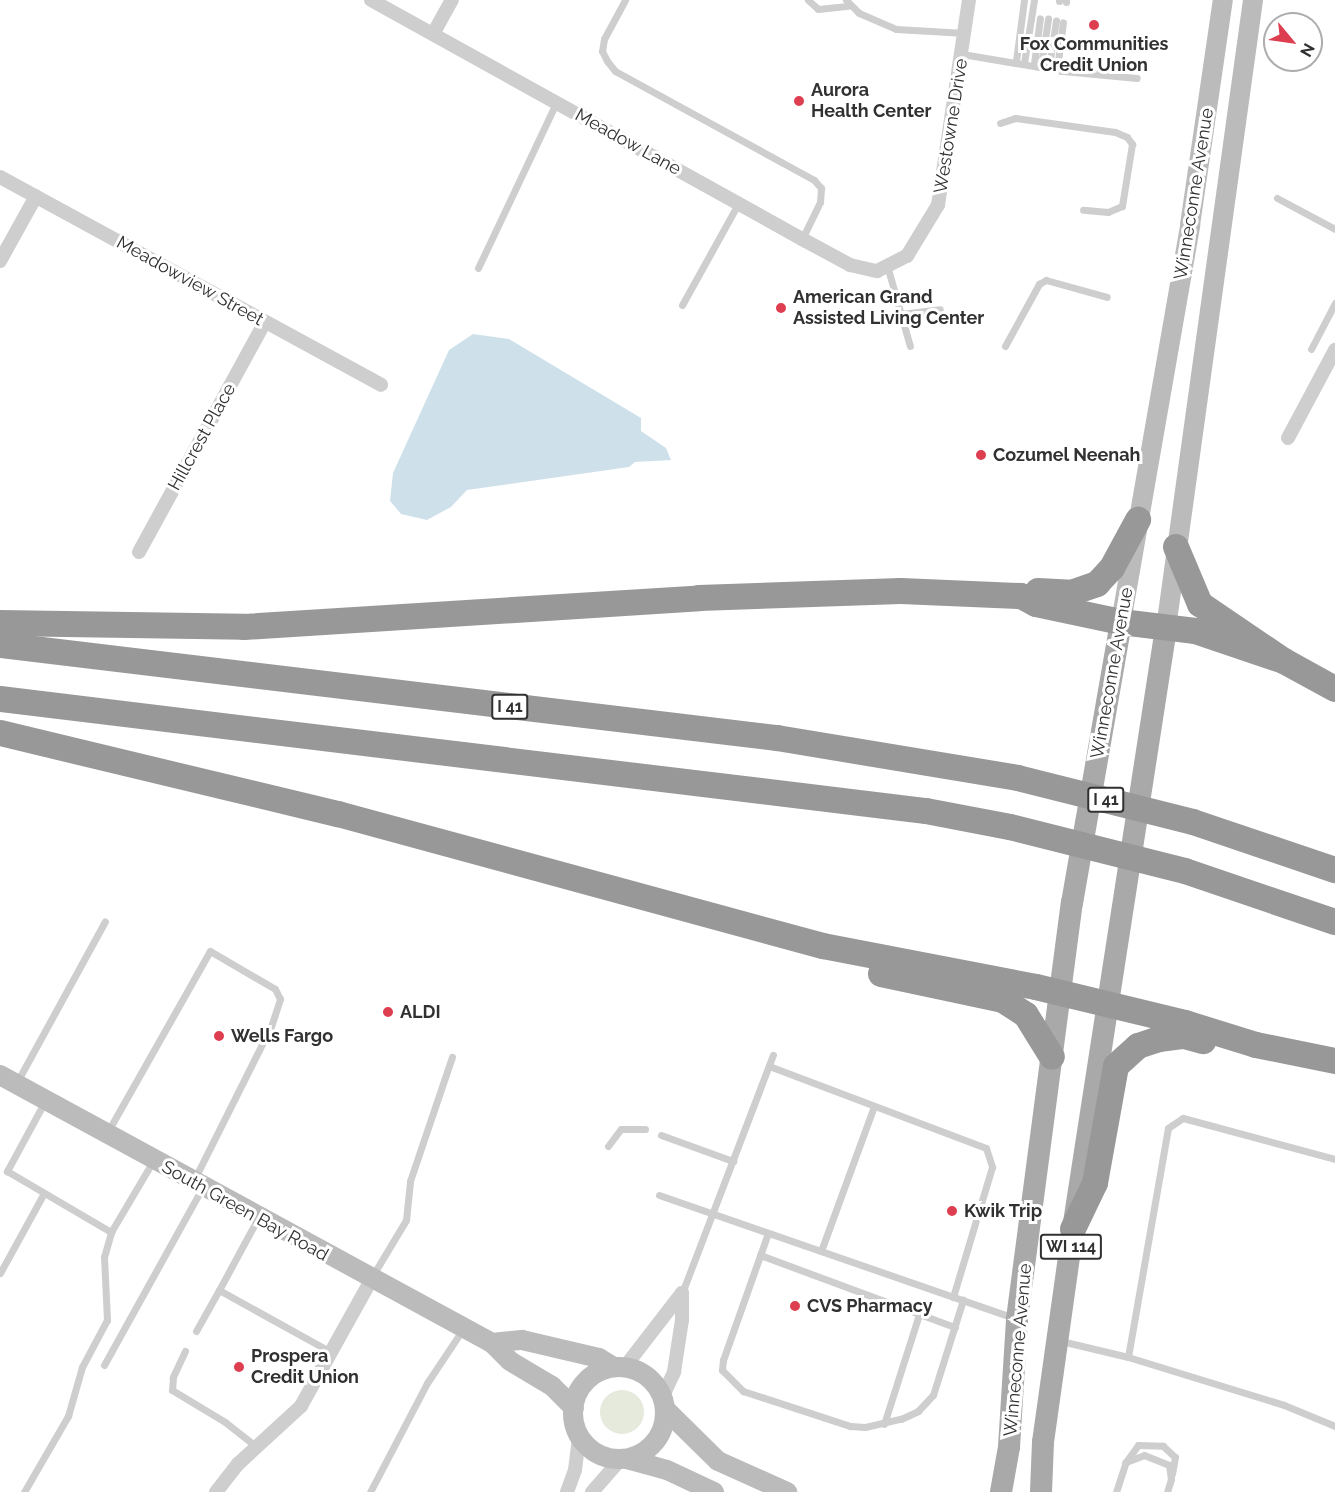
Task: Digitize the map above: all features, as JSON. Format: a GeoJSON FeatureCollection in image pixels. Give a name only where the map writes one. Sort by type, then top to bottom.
{"type":"FeatureCollection","features":[{"type":"Feature","properties":{"kind":"highway"},"geometry":{"type":"LineString","coordinates":[[1021,596],[1035,590],[1071,593],[1097,584],[1112,568],[1138,520]]}},
{"type":"Feature","properties":{"kind":"highway"},"geometry":{"type":"LineString","coordinates":[[1176,547],[1200,604],[1284,661],[1335,689]]}},
{"type":"Feature","properties":{"kind":"highway"},"geometry":{"type":"LineString","coordinates":[[0,623],[244,627],[820,593],[901,591],[1021,596],[1036,603],[1121,622],[1195,631],[1284,661]]}},
{"type":"Feature","properties":{"kind":"highway","name":"I 41"},"geometry":{"type":"LineString","coordinates":[[0,645],[777,738],[1018,778],[1193,822],[1335,870]]}},
{"type":"Feature","properties":{"kind":"highway"},"geometry":{"type":"LineString","coordinates":[[0,699],[926,811],[1010,827],[1185,871],[1335,922]]}},
{"type":"Feature","properties":{"kind":"highway"},"geometry":{"type":"LineString","coordinates":[[0,733],[338,814],[823,946],[1108,1004],[1256,1045],[1335,1061]]}},
{"type":"Feature","properties":{"kind":"highway"},"geometry":{"type":"LineString","coordinates":[[823,946],[857,969],[1004,1000],[1026,1015],[1052,1057]]}},
{"type":"Feature","properties":{"kind":"highway"},"geometry":{"type":"LineString","coordinates":[[1073,1229],[1095,1183],[1111,1080],[1127,1054],[1138,1046],[1160,1039],[1184,1036],[1225,1045],[1256,1045]]}},
{"type":"Feature","properties":{"kind":"main road","name":"Winneconne Avenue"},"geometry":{"type":"LineString","coordinates":[[1001,1492],[1009,1447],[1017,1319],[1072,903],[1190,225],[1224,0]]}},
{"type":"Feature","properties":{"kind":"main road","name":"Winneconne Avenue"},"geometry":{"type":"LineString","coordinates":[[1041,1492],[1043,1442],[1073,1229],[1166,628],[1253,0]]}},
{"type":"Feature","properties":{"kind":"main road","name":"South Green Bay Road"},"geometry":{"type":"LineString","coordinates":[[8,1080],[370,1280],[492,1343],[510,1361],[552,1386],[574,1408]]}},
{"type":"Feature","properties":{"kind":"main road"},"geometry":{"type":"LineString","coordinates":[[492,1343],[522,1340],[599,1358],[619,1368],[645,1376],[664,1404],[718,1461],[787,1492]]}},
{"type":"Feature","properties":{"kind":"main road"},"geometry":{"type":"LineString","coordinates":[[619,1368],[601,1371],[584,1385],[574,1408],[579,1435],[599,1455],[667,1470],[714,1492]]}},
{"type":"Feature","properties":{"kind":"main road"},"geometry":{"type":"LineString","coordinates":[[624,1459],[652,1446],[660,1434],[664,1404]]}},
{"type":"Feature","properties":{"kind":"street","name":"Meadow Lane"},"geometry":{"type":"LineString","coordinates":[[371,0],[802,239],[859,268],[888,269]]}},
{"type":"Feature","properties":{"kind":"street"},"geometry":{"type":"LineString","coordinates":[[433,34],[452,0]]}},
{"type":"Feature","properties":{"kind":"street","name":"Westowne Drive"},"geometry":{"type":"LineString","coordinates":[[888,269],[918,244],[938,205],[969,0]]}},
{"type":"Feature","properties":{"kind":"street","name":"Meadowview Street"},"geometry":{"type":"LineString","coordinates":[[0,177],[381,385]]}},
{"type":"Feature","properties":{"kind":"street"},"geometry":{"type":"LineString","coordinates":[[0,261],[36,196]]}},
{"type":"Feature","properties":{"kind":"street","name":"Hillcrest Place"},"geometry":{"type":"LineString","coordinates":[[139,552],[265,322]]}},
{"type":"Feature","properties":{"kind":"street"},"geometry":{"type":"LineString","coordinates":[[1288,438],[1335,350]]}},
{"type":"Feature","properties":{"kind":"street"},"geometry":{"type":"LineString","coordinates":[[216,1492],[238,1464],[296,1411],[370,1280]]}},
{"type":"Feature","properties":{"kind":"street"},"geometry":{"type":"LineString","coordinates":[[619,1368],[682,1293]]}},
{"type":"Feature","properties":{"kind":"street"},"geometry":{"type":"LineString","coordinates":[[664,1404],[674,1372],[682,1320],[682,1293]]}},
{"type":"Feature","properties":{"kind":"street"},"geometry":{"type":"LineString","coordinates":[[567,1492],[575,1470],[579,1435]]}},
{"type":"Feature","properties":{"kind":"street"},"geometry":{"type":"LineString","coordinates":[[592,1492],[624,1459]]}},
{"type":"Feature","properties":{"kind":"lane"},"geometry":{"type":"LineString","coordinates":[[625,0],[604,39],[602,51],[607,61],[615,71],[814,180],[821,188],[820,202],[802,239]]}},
{"type":"Feature","properties":{"kind":"lane"},"geometry":{"type":"LineString","coordinates":[[808,0],[818,9],[847,3],[896,29],[965,33]]}},
{"type":"Feature","properties":{"kind":"lane"},"geometry":{"type":"LineString","coordinates":[[1016,61],[1024,0]]}},
{"type":"Feature","properties":{"kind":"lane"},"geometry":{"type":"LineString","coordinates":[[1024,63],[1034,0]]}},
{"type":"Feature","properties":{"kind":"lane"},"geometry":{"type":"LineString","coordinates":[[1045,66],[1052,20],[1045,66]]}},
{"type":"Feature","properties":{"kind":"lane"},"geometry":{"type":"LineString","coordinates":[[962,54],[1137,78]]}},
{"type":"Feature","properties":{"kind":"lane"},"geometry":{"type":"LineString","coordinates":[[478,268],[557,102]]}},
{"type":"Feature","properties":{"kind":"lane"},"geometry":{"type":"LineString","coordinates":[[1000,123],[1015,118],[1127,137],[1132,144],[1122,206],[1108,212],[1083,210]]}},
{"type":"Feature","properties":{"kind":"lane"},"geometry":{"type":"LineString","coordinates":[[1277,198],[1335,230]]}},
{"type":"Feature","properties":{"kind":"lane"},"geometry":{"type":"LineString","coordinates":[[682,305],[738,204]]}},
{"type":"Feature","properties":{"kind":"lane"},"geometry":{"type":"LineString","coordinates":[[888,269],[910,346]]}},
{"type":"Feature","properties":{"kind":"lane"},"geometry":{"type":"LineString","coordinates":[[1005,346],[1039,284],[1046,280],[1107,297]]}},
{"type":"Feature","properties":{"kind":"lane"},"geometry":{"type":"LineString","coordinates":[[1311,349],[1335,303]]}},
{"type":"Feature","properties":{"kind":"lane"},"geometry":{"type":"LineString","coordinates":[[901,314],[940,309]]}},
{"type":"Feature","properties":{"kind":"lane"},"geometry":{"type":"LineString","coordinates":[[8,1080],[105,921]]}},
{"type":"Feature","properties":{"kind":"lane"},"geometry":{"type":"LineString","coordinates":[[106,1134],[210,951],[275,989],[280,999],[271,1027]]}},
{"type":"Feature","properties":{"kind":"lane"},"geometry":{"type":"LineString","coordinates":[[104,1365],[198,1185],[264,1040]]}},
{"type":"Feature","properties":{"kind":"lane"},"geometry":{"type":"LineString","coordinates":[[682,1293],[773,1055]]}},
{"type":"Feature","properties":{"kind":"lane"},"geometry":{"type":"LineString","coordinates":[[370,1280],[406,1220],[410,1180],[452,1057]]}},
{"type":"Feature","properties":{"kind":"lane"},"geometry":{"type":"LineString","coordinates":[[769,1066],[986,1148],[992,1167],[953,1297]]}},
{"type":"Feature","properties":{"kind":"lane"},"geometry":{"type":"LineString","coordinates":[[45,1101],[3,1170],[111,1232]]}},
{"type":"Feature","properties":{"kind":"lane"},"geometry":{"type":"LineString","coordinates":[[821,1251],[874,1106]]}},
{"type":"Feature","properties":{"kind":"lane"},"geometry":{"type":"LineString","coordinates":[[1128,1357],[1168,1128],[1183,1119],[1335,1159]]}},
{"type":"Feature","properties":{"kind":"lane"},"geometry":{"type":"LineString","coordinates":[[608,1146],[621,1129],[645,1129]]}},
{"type":"Feature","properties":{"kind":"lane"},"geometry":{"type":"LineString","coordinates":[[661,1135],[733,1161]]}},
{"type":"Feature","properties":{"kind":"lane"},"geometry":{"type":"LineString","coordinates":[[24,1492],[68,1416],[82,1366],[106,1320],[104,1257],[111,1232],[153,1160]]}},
{"type":"Feature","properties":{"kind":"lane"},"geometry":{"type":"LineString","coordinates":[[0,1273],[44,1193]]}},
{"type":"Feature","properties":{"kind":"lane"},"geometry":{"type":"LineString","coordinates":[[659,1195],[1017,1319]]}},
{"type":"Feature","properties":{"kind":"lane"},"geometry":{"type":"LineString","coordinates":[[196,1331],[258,1218]]}},
{"type":"Feature","properties":{"kind":"lane"},"geometry":{"type":"LineString","coordinates":[[768,1233],[723,1360],[722,1370],[728,1379],[743,1391],[850,1426],[884,1424],[918,1411],[933,1395],[963,1300]]}},
{"type":"Feature","properties":{"kind":"lane"},"geometry":{"type":"LineString","coordinates":[[760,1255],[955,1327]]}},
{"type":"Feature","properties":{"kind":"lane"},"geometry":{"type":"LineString","coordinates":[[219,1290],[331,1352]]}},
{"type":"Feature","properties":{"kind":"lane"},"geometry":{"type":"LineString","coordinates":[[884,1424],[919,1314]]}},
{"type":"Feature","properties":{"kind":"lane"},"geometry":{"type":"LineString","coordinates":[[370,1492],[427,1383],[463,1329]]}},
{"type":"Feature","properties":{"kind":"lane"},"geometry":{"type":"LineString","coordinates":[[1059,1340],[1128,1357],[1284,1405],[1335,1426]]}},
{"type":"Feature","properties":{"kind":"lane"},"geometry":{"type":"LineString","coordinates":[[185,1351],[172,1377],[172,1390],[225,1422],[258,1448]]}},
{"type":"Feature","properties":{"kind":"lane"},"geometry":{"type":"LineString","coordinates":[[1116,1492],[1132,1448],[1138,1445],[1163,1446],[1175,1457],[1167,1492]]}},
{"type":"Feature","properties":{"kind":"lane"},"geometry":{"type":"LineString","coordinates":[[1124,1466],[1137,1456],[1157,1458],[1169,1465],[1171,1479]]}},
{"type":"Feature","properties":{"kind":"shaded area"},"geometry":{"type":"Polygon","coordinates":[[[622,1390],[631,1391],[638,1396],[643,1403],[643,1421],[638,1428],[631,1433],[622,1434],[613,1433],[606,1428],[601,1421],[600,1412],[601,1403],[606,1396],[613,1391],[622,1390]]]}},
{"type":"Feature","properties":{"kind":"water"},"geometry":{"type":"Polygon","coordinates":[[[473,334],[509,339],[641,418],[641,431],[666,448],[671,460],[635,462],[629,467],[467,490],[451,507],[427,520],[401,514],[390,501],[393,473],[449,350],[473,334]]]}},
{"type":"Feature","properties":{"kind":"place","name":"Fox Communities Credit Union"},"geometry":{"type":"Point","coordinates":[1094,25]}},
{"type":"Feature","properties":{"kind":"place","name":"Aurora Health Center"},"geometry":{"type":"Point","coordinates":[799,101]}},
{"type":"Feature","properties":{"kind":"place","name":"American Grand Assisted Living Center"},"geometry":{"type":"Point","coordinates":[781,308]}},
{"type":"Feature","properties":{"kind":"place","name":"Cozumel Neenah"},"geometry":{"type":"Point","coordinates":[981,455]}},
{"type":"Feature","properties":{"kind":"place","name":"ALDI"},"geometry":{"type":"Point","coordinates":[388,1012]}},
{"type":"Feature","properties":{"kind":"place","name":"Wells Fargo"},"geometry":{"type":"Point","coordinates":[219,1036]}},
{"type":"Feature","properties":{"kind":"place","name":"Kwik Trip"},"geometry":{"type":"Point","coordinates":[952,1211]}},
{"type":"Feature","properties":{"kind":"place","name":"CVS Pharmacy"},"geometry":{"type":"Point","coordinates":[795,1306]}},
{"type":"Feature","properties":{"kind":"place","name":"Prospera Credit Union"},"geometry":{"type":"Point","coordinates":[239,1367]}}]}
